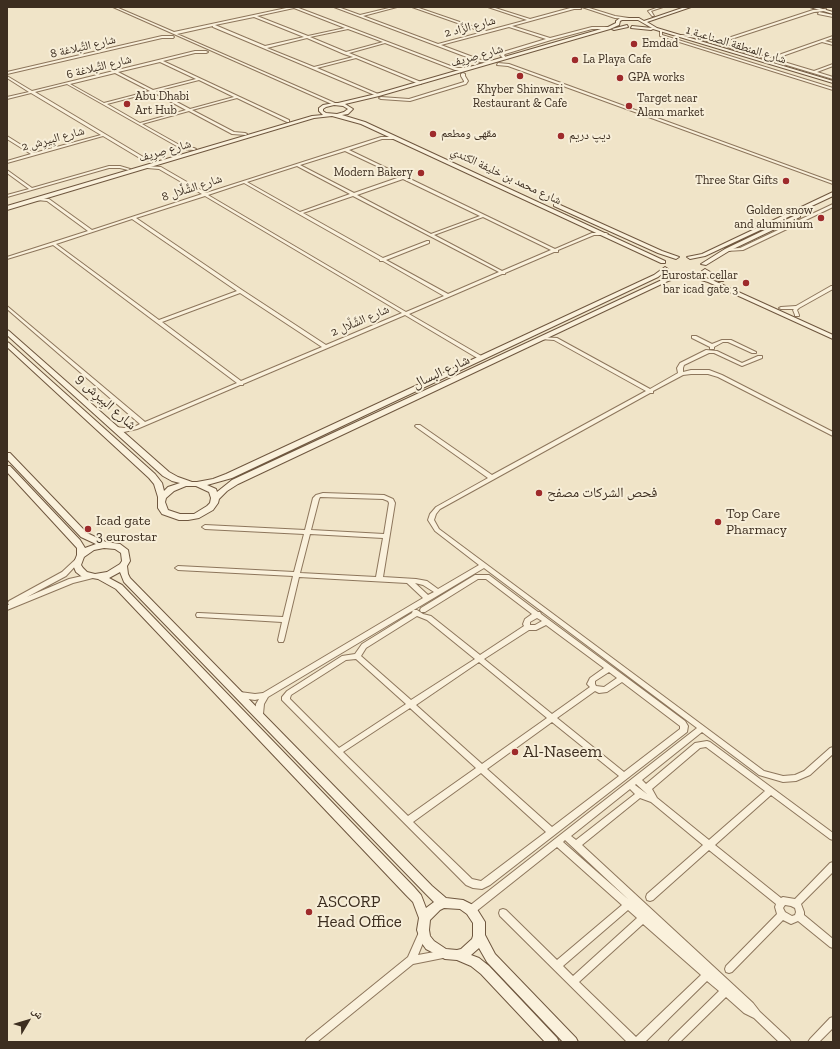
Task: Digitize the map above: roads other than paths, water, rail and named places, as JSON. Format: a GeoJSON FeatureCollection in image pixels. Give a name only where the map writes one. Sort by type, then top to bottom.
{"type":"FeatureCollection","features":[{"type":"Feature","properties":{"kind":"street"},"geometry":{"type":"LineString","coordinates":[[113,8],[172,35],[294,7],[386,42],[456,71]]}},
{"type":"Feature","properties":{"kind":"street"},"geometry":{"type":"LineString","coordinates":[[335,7],[439,45],[482,63]]}},
{"type":"Feature","properties":{"kind":"street"},"geometry":{"type":"LineString","coordinates":[[360,16],[396,7]]}},
{"type":"Feature","properties":{"kind":"street"},"geometry":{"type":"LineString","coordinates":[[413,7],[486,32]]}},
{"type":"Feature","properties":{"kind":"street"},"geometry":{"type":"LineString","coordinates":[[490,7],[530,20]]}},
{"type":"Feature","properties":{"kind":"street"},"geometry":{"type":"LineString","coordinates":[[578,7],[635,19],[680,7]]}},
{"type":"Feature","properties":{"kind":"street"},"geometry":{"type":"LineString","coordinates":[[578,7],[610,17],[618,22]]}},
{"type":"Feature","properties":{"kind":"street","name":"شارع الزَّاد 2"},"geometry":{"type":"LineString","coordinates":[[439,45],[578,7]]}},
{"type":"Feature","properties":{"kind":"street"},"geometry":{"type":"LineString","coordinates":[[653,15],[649,11],[662,7]]}},
{"type":"Feature","properties":{"kind":"street"},"geometry":{"type":"LineString","coordinates":[[645,22],[689,7]]}},
{"type":"Feature","properties":{"kind":"street"},"geometry":{"type":"LineString","coordinates":[[820,7],[833,11]]}},
{"type":"Feature","properties":{"kind":"street"},"geometry":{"type":"LineString","coordinates":[[113,8],[144,20],[199,49],[291,90]]}},
{"type":"Feature","properties":{"kind":"street"},"geometry":{"type":"LineString","coordinates":[[716,43],[813,9],[833,11]]}},
{"type":"Feature","properties":{"kind":"street"},"geometry":{"type":"LineString","coordinates":[[813,9],[833,16]]}},
{"type":"Feature","properties":{"kind":"street"},"geometry":{"type":"LineString","coordinates":[[255,16],[420,83]]}},
{"type":"Feature","properties":{"kind":"street"},"geometry":{"type":"LineString","coordinates":[[132,18],[144,20]]}},
{"type":"Feature","properties":{"kind":"street","name":"شارع صِرِيف"},"geometry":{"type":"LineString","coordinates":[[159,164],[181,150],[194,149],[233,136],[245,134],[288,121],[334,104],[379,97],[498,64],[609,28],[628,18]]}},
{"type":"Feature","properties":{"kind":"street","name":"شارع المنطقة الصناعية 1"},"geometry":{"type":"LineString","coordinates":[[635,19],[645,22],[651,27],[833,83]]}},
{"type":"Feature","properties":{"kind":"street","name":"شارع المنطقة الصناعية 1"},"geometry":{"type":"LineString","coordinates":[[618,22],[630,27],[661,32],[833,83]]}},
{"type":"Feature","properties":{"kind":"street","name":"شارع صِرِيف"},"geometry":{"type":"LineString","coordinates":[[7,204],[145,163],[159,164],[314,117],[337,115],[379,97],[482,63],[506,61],[630,27],[640,26],[645,22]]}},
{"type":"Feature","properties":{"kind":"street"},"geometry":{"type":"LineString","coordinates":[[214,26],[379,97],[409,100],[465,83],[466,81],[463,76],[464,74]]}},
{"type":"Feature","properties":{"kind":"street"},"geometry":{"type":"LineString","coordinates":[[509,26],[550,40]]}},
{"type":"Feature","properties":{"kind":"street"},"geometry":{"type":"LineString","coordinates":[[266,48],[347,28]]}},
{"type":"Feature","properties":{"kind":"street"},"geometry":{"type":"LineString","coordinates":[[609,28],[592,28],[504,53],[502,56],[506,61],[833,182]]}},
{"type":"Feature","properties":{"kind":"street"},"geometry":{"type":"LineString","coordinates":[[661,32],[661,35],[668,38],[833,89]]}},
{"type":"Feature","properties":{"kind":"street","name":"شارع التِّبلاغة 8"},"geometry":{"type":"LineString","coordinates":[[162,37],[167,34]]}},
{"type":"Feature","properties":{"kind":"street"},"geometry":{"type":"LineString","coordinates":[[180,34],[334,104]]}},
{"type":"Feature","properties":{"kind":"street","name":"شارع التِّبلاغة 8"},"geometry":{"type":"LineString","coordinates":[[7,73],[172,35]]}},
{"type":"Feature","properties":{"kind":"street"},"geometry":{"type":"LineString","coordinates":[[681,36],[693,37],[716,43],[833,78]]}},
{"type":"Feature","properties":{"kind":"street"},"geometry":{"type":"LineString","coordinates":[[771,59],[833,37]]}},
{"type":"Feature","properties":{"kind":"street"},"geometry":{"type":"LineString","coordinates":[[822,41],[833,44]]}},
{"type":"Feature","properties":{"kind":"street"},"geometry":{"type":"LineString","coordinates":[[345,53],[386,42]]}},
{"type":"Feature","properties":{"kind":"street","name":"شارع التِّبلاغة 6"},"geometry":{"type":"LineString","coordinates":[[195,52],[199,49]]}},
{"type":"Feature","properties":{"kind":"street","name":"شارع التِّبلاغة 6"},"geometry":{"type":"LineString","coordinates":[[7,98],[195,52],[206,52]]}},
{"type":"Feature","properties":{"kind":"street"},"geometry":{"type":"LineString","coordinates":[[314,68],[356,57]]}},
{"type":"Feature","properties":{"kind":"street"},"geometry":{"type":"LineString","coordinates":[[161,61],[288,121]]}},
{"type":"Feature","properties":{"kind":"street"},"geometry":{"type":"LineString","coordinates":[[815,72],[833,65]]}},
{"type":"Feature","properties":{"kind":"street"},"geometry":{"type":"LineString","coordinates":[[116,72],[190,110],[233,136]]}},
{"type":"Feature","properties":{"kind":"street"},"geometry":{"type":"LineString","coordinates":[[7,77],[104,135],[145,163],[159,164],[206,194],[482,358]]}},
{"type":"Feature","properties":{"kind":"street"},"geometry":{"type":"LineString","coordinates":[[104,104],[200,79]]}},
{"type":"Feature","properties":{"kind":"street"},"geometry":{"type":"LineString","coordinates":[[68,84],[139,124],[181,150]]}},
{"type":"Feature","properties":{"kind":"street"},"geometry":{"type":"LineString","coordinates":[[139,124],[237,97]]}},
{"type":"Feature","properties":{"kind":"street"},"geometry":{"type":"LineString","coordinates":[[318,102],[322,109],[330,115]]}},
{"type":"Feature","properties":{"kind":"street","name":"شارع محمد بن خليفة الكندي"},"geometry":{"type":"LineString","coordinates":[[340,104],[354,108],[545,200]]}},
{"type":"Feature","properties":{"kind":"street","name":"شارع محمد بن خليفة الكندي"},"geometry":{"type":"LineString","coordinates":[[337,115],[355,120],[383,135],[395,138],[593,231],[607,234],[664,262]]}},
{"type":"Feature","properties":{"kind":"street","name":"شارع البِيرِش 2"},"geometry":{"type":"LineString","coordinates":[[7,162],[104,135]]}},
{"type":"Feature","properties":{"kind":"street","name":"شارع الشَّلَّال 8"},"geometry":{"type":"LineString","coordinates":[[7,258],[346,150],[383,135]]}},
{"type":"Feature","properties":{"kind":"street"},"geometry":{"type":"LineString","coordinates":[[7,137],[34,155]]}},
{"type":"Feature","properties":{"kind":"street"},"geometry":{"type":"LineString","coordinates":[[346,150],[556,251]]}},
{"type":"Feature","properties":{"kind":"street","name":"شارع صِرِيف"},"geometry":{"type":"LineString","coordinates":[[7,208],[51,195],[145,163]]}},
{"type":"Feature","properties":{"kind":"street"},"geometry":{"type":"LineString","coordinates":[[7,196],[109,167],[120,166],[128,168]]}},
{"type":"Feature","properties":{"kind":"street"},"geometry":{"type":"LineString","coordinates":[[297,166],[503,273]]}},
{"type":"Feature","properties":{"kind":"street"},"geometry":{"type":"LineString","coordinates":[[7,171],[32,189]]}},
{"type":"Feature","properties":{"kind":"street"},"geometry":{"type":"LineString","coordinates":[[300,213],[404,178]]}},
{"type":"Feature","properties":{"kind":"street"},"geometry":{"type":"LineString","coordinates":[[244,182],[448,296]]}},
{"type":"Feature","properties":{"kind":"street"},"geometry":{"type":"LineString","coordinates":[[833,194],[702,255],[666,259],[663,267],[681,276],[693,276],[710,281],[833,337]]}},
{"type":"Feature","properties":{"kind":"street"},"geometry":{"type":"LineString","coordinates":[[48,200],[51,195]]}},
{"type":"Feature","properties":{"kind":"street"},"geometry":{"type":"LineString","coordinates":[[36,199],[48,200],[91,231]]}},
{"type":"Feature","properties":{"kind":"street"},"geometry":{"type":"LineString","coordinates":[[705,271],[706,266],[704,264],[727,250],[833,200]]}},
{"type":"Feature","properties":{"kind":"street","name":"شارع محمد بن خليفة الكندي"},"geometry":{"type":"LineString","coordinates":[[552,203],[660,252],[683,257],[704,264]]}},
{"type":"Feature","properties":{"kind":"street"},"geometry":{"type":"LineString","coordinates":[[727,250],[741,249],[833,205]]}},
{"type":"Feature","properties":{"kind":"street"},"geometry":{"type":"LineString","coordinates":[[431,235],[483,216]]}},
{"type":"Feature","properties":{"kind":"street"},"geometry":{"type":"LineString","coordinates":[[132,218],[240,292],[326,347]]}},
{"type":"Feature","properties":{"kind":"street","name":"شارع الشَّلَّال 2"},"geometry":{"type":"LineString","coordinates":[[116,429],[124,430],[135,428],[241,384],[556,251],[593,231]]}},
{"type":"Feature","properties":{"kind":"street"},"geometry":{"type":"LineString","coordinates":[[382,260],[428,242]]}},
{"type":"Feature","properties":{"kind":"street"},"geometry":{"type":"LineString","coordinates":[[53,243],[241,384]]}},
{"type":"Feature","properties":{"kind":"street","name":"شارع البسال"},"geometry":{"type":"LineString","coordinates":[[195,484],[214,481],[230,476],[656,276],[665,269]]}},
{"type":"Feature","properties":{"kind":"street"},"geometry":{"type":"LineString","coordinates":[[693,276],[705,271]]}},
{"type":"Feature","properties":{"kind":"street"},"geometry":{"type":"LineString","coordinates":[[705,271],[713,277],[833,331]]}},
{"type":"Feature","properties":{"kind":"street","name":"شارع البسال"},"geometry":{"type":"LineString","coordinates":[[215,498],[224,489],[235,482],[542,338],[555,335],[666,280],[681,276]]}},
{"type":"Feature","properties":{"kind":"street"},"geometry":{"type":"LineString","coordinates":[[781,308],[797,307],[833,287]]}},
{"type":"Feature","properties":{"kind":"street"},"geometry":{"type":"LineString","coordinates":[[159,322],[240,292]]}},
{"type":"Feature","properties":{"kind":"street"},"geometry":{"type":"LineString","coordinates":[[7,306],[144,424]]}},
{"type":"Feature","properties":{"kind":"street"},"geometry":{"type":"LineString","coordinates":[[797,307],[795,310],[798,315]]}},
{"type":"Feature","properties":{"kind":"street","name":"شارع البِيرِش 9"},"geometry":{"type":"LineString","coordinates":[[7,332],[169,476],[195,484]]}},
{"type":"Feature","properties":{"kind":"street"},"geometry":{"type":"LineString","coordinates":[[555,335],[651,392]]}},
{"type":"Feature","properties":{"kind":"street"},"geometry":{"type":"LineString","coordinates":[[694,337],[742,365],[760,357]]}},
{"type":"Feature","properties":{"kind":"street"},"geometry":{"type":"LineString","coordinates":[[681,374],[680,368],[683,363],[722,341],[729,341],[754,352]]}},
{"type":"Feature","properties":{"kind":"street","name":"شارع البِيرِش 9"},"geometry":{"type":"LineString","coordinates":[[7,344],[152,476],[158,483],[162,497]]}},
{"type":"Feature","properties":{"kind":"street"},"geometry":{"type":"LineString","coordinates":[[680,368],[691,372]]}},
{"type":"Feature","properties":{"kind":"street"},"geometry":{"type":"LineString","coordinates":[[833,434],[720,376],[709,372],[691,372],[681,374],[651,392],[438,508],[431,517],[432,524],[437,530],[756,769],[776,778],[790,779],[802,776],[833,750]]}},
{"type":"Feature","properties":{"kind":"street"},"geometry":{"type":"LineString","coordinates":[[418,426],[492,478]]}},
{"type":"Feature","properties":{"kind":"street"},"geometry":{"type":"LineString","coordinates":[[127,439],[128,434],[135,428]]}},
{"type":"Feature","properties":{"kind":"street"},"geometry":{"type":"LineString","coordinates":[[7,455],[84,535],[104,545]]}},
{"type":"Feature","properties":{"kind":"street"},"geometry":{"type":"LineString","coordinates":[[7,468],[77,542],[80,548],[80,557],[77,565],[79,570],[84,574],[119,587],[417,899],[424,924],[425,938],[430,945],[437,950],[469,959],[485,970],[553,1042]]}},
{"type":"Feature","properties":{"kind":"street"},"geometry":{"type":"LineString","coordinates":[[185,484],[206,486],[213,491],[215,498],[214,503],[204,512],[188,517],[179,517],[166,512],[162,508],[161,502],[162,497],[171,489],[185,484]]}},
{"type":"Feature","properties":{"kind":"street"},"geometry":{"type":"LineString","coordinates":[[281,640],[307,532],[316,498],[319,495],[384,497],[390,499],[392,502],[380,579]]}},
{"type":"Feature","properties":{"kind":"street"},"geometry":{"type":"LineString","coordinates":[[205,527],[386,536]]}},
{"type":"Feature","properties":{"kind":"street"},"geometry":{"type":"LineString","coordinates":[[7,606],[64,574],[91,548],[110,545],[122,549],[126,557],[123,566],[124,574],[127,580],[428,889],[444,903]]}},
{"type":"Feature","properties":{"kind":"street"},"geometry":{"type":"LineString","coordinates":[[240,695],[250,697],[265,695],[484,565]]}},
{"type":"Feature","properties":{"kind":"street"},"geometry":{"type":"LineString","coordinates":[[7,606],[71,581],[117,571],[123,566]]}},
{"type":"Feature","properties":{"kind":"street"},"geometry":{"type":"LineString","coordinates":[[178,568],[422,582],[438,592]]}},
{"type":"Feature","properties":{"kind":"street"},"geometry":{"type":"LineString","coordinates":[[483,576],[489,578],[538,614],[684,726],[682,731],[485,884],[476,885],[469,882],[287,702],[286,697],[290,692],[342,659],[357,656],[364,646],[477,577],[483,576]]}},
{"type":"Feature","properties":{"kind":"street"},"geometry":{"type":"LineString","coordinates":[[409,581],[428,598]]}},
{"type":"Feature","properties":{"kind":"street"},"geometry":{"type":"LineString","coordinates":[[414,606],[624,776]]}},
{"type":"Feature","properties":{"kind":"street"},"geometry":{"type":"LineString","coordinates":[[528,627],[526,624],[527,620],[538,614]]}},
{"type":"Feature","properties":{"kind":"street"},"geometry":{"type":"LineString","coordinates":[[199,615],[286,620]]}},
{"type":"Feature","properties":{"kind":"street"},"geometry":{"type":"LineString","coordinates":[[338,752],[528,627],[536,628],[547,621]]}},
{"type":"Feature","properties":{"kind":"street"},"geometry":{"type":"LineString","coordinates":[[357,656],[552,832]]}},
{"type":"Feature","properties":{"kind":"street"},"geometry":{"type":"LineString","coordinates":[[608,668],[592,680],[591,684],[594,688],[605,690],[622,678]]}},
{"type":"Feature","properties":{"kind":"street"},"geometry":{"type":"LineString","coordinates":[[408,821],[594,688]]}},
{"type":"Feature","properties":{"kind":"street"},"geometry":{"type":"LineString","coordinates":[[259,714],[260,704],[265,695]]}},
{"type":"Feature","properties":{"kind":"street"},"geometry":{"type":"LineString","coordinates":[[471,910],[702,728]]}},
{"type":"Feature","properties":{"kind":"street"},"geometry":{"type":"LineString","coordinates":[[576,845],[698,745],[704,743],[710,745],[833,837]]}},
{"type":"Feature","properties":{"kind":"street"},"geometry":{"type":"LineString","coordinates":[[637,780],[643,791]]}},
{"type":"Feature","properties":{"kind":"street"},"geometry":{"type":"LineString","coordinates":[[630,785],[643,791],[781,903]]}},
{"type":"Feature","properties":{"kind":"street"},"geometry":{"type":"LineString","coordinates":[[650,897],[770,790]]}},
{"type":"Feature","properties":{"kind":"street"},"geometry":{"type":"LineString","coordinates":[[566,836],[631,902]]}},
{"type":"Feature","properties":{"kind":"street"},"geometry":{"type":"LineString","coordinates":[[558,842],[647,916],[728,989],[747,1010],[757,1015],[786,1042]]}},
{"type":"Feature","properties":{"kind":"street"},"geometry":{"type":"LineString","coordinates":[[796,904],[833,866]]}},
{"type":"Feature","properties":{"kind":"street"},"geometry":{"type":"LineString","coordinates":[[789,901],[796,904],[800,909],[799,917],[791,920],[782,915],[778,907],[781,903],[789,901]]}},
{"type":"Feature","properties":{"kind":"street"},"geometry":{"type":"LineString","coordinates":[[557,966],[631,902]]}},
{"type":"Feature","properties":{"kind":"street"},"geometry":{"type":"LineString","coordinates":[[310,1042],[412,960],[419,945],[424,924],[430,912],[436,906],[444,903],[454,903],[463,905],[471,910],[479,922],[479,936],[491,958],[572,1042]]}},
{"type":"Feature","properties":{"kind":"street"},"geometry":{"type":"LineString","coordinates":[[503,913],[634,1042]]}},
{"type":"Feature","properties":{"kind":"street"},"geometry":{"type":"LineString","coordinates":[[729,969],[782,915]]}},
{"type":"Feature","properties":{"kind":"street"},"geometry":{"type":"LineString","coordinates":[[573,982],[647,916]]}},
{"type":"Feature","properties":{"kind":"street"},"geometry":{"type":"LineString","coordinates":[[799,917],[833,944]]}},
{"type":"Feature","properties":{"kind":"street"},"geometry":{"type":"LineString","coordinates":[[412,960],[451,954],[471,948],[479,936]]}},
{"type":"Feature","properties":{"kind":"street"},"geometry":{"type":"LineString","coordinates":[[638,1042],[709,972]]}},
{"type":"Feature","properties":{"kind":"street"},"geometry":{"type":"LineString","coordinates":[[673,1042],[728,989]]}},
{"type":"Feature","properties":{"kind":"street"},"geometry":{"type":"LineString","coordinates":[[813,1042],[833,1021]]}},
{"type":"Feature","properties":{"kind":"place","name":"Emdad"},"geometry":{"type":"Point","coordinates":[634,44]}},
{"type":"Feature","properties":{"kind":"place","name":"La Playa Cafe"},"geometry":{"type":"Point","coordinates":[575,60]}},
{"type":"Feature","properties":{"kind":"place","name":"Khyber Shinwari Restaurant & Cafe"},"geometry":{"type":"Point","coordinates":[520,76]}},
{"type":"Feature","properties":{"kind":"place","name":"GPA works"},"geometry":{"type":"Point","coordinates":[620,78]}},
{"type":"Feature","properties":{"kind":"place","name":"Abu Dhabi Art Hub"},"geometry":{"type":"Point","coordinates":[127,104]}},
{"type":"Feature","properties":{"kind":"place","name":"Target near Alam market"},"geometry":{"type":"Point","coordinates":[629,106]}},
{"type":"Feature","properties":{"kind":"place","name":"مقهى ومطعم"},"geometry":{"type":"Point","coordinates":[433,134]}},
{"type":"Feature","properties":{"kind":"place","name":"دیپ دریم"},"geometry":{"type":"Point","coordinates":[561,136]}},
{"type":"Feature","properties":{"kind":"place","name":"Modern Bakery"},"geometry":{"type":"Point","coordinates":[421,173]}},
{"type":"Feature","properties":{"kind":"place","name":"Three Star Gifts"},"geometry":{"type":"Point","coordinates":[786,181]}},
{"type":"Feature","properties":{"kind":"place","name":"Golden snow and aluminium"},"geometry":{"type":"Point","coordinates":[821,218]}},
{"type":"Feature","properties":{"kind":"place","name":"Eurostar cellar bar icad gate 3"},"geometry":{"type":"Point","coordinates":[746,283]}},
{"type":"Feature","properties":{"kind":"place","name":"فحص الشركات مصفح"},"geometry":{"type":"Point","coordinates":[539,493]}},
{"type":"Feature","properties":{"kind":"place","name":"Top Care Pharmacy"},"geometry":{"type":"Point","coordinates":[718,522]}},
{"type":"Feature","properties":{"kind":"place","name":"Icad gate 3 eurostar"},"geometry":{"type":"Point","coordinates":[88,529]}},
{"type":"Feature","properties":{"kind":"place","name":"Al-Naseem"},"geometry":{"type":"Point","coordinates":[515,752]}},
{"type":"Feature","properties":{"kind":"place","name":"ASCORP Head Office"},"geometry":{"type":"Point","coordinates":[309,912]}}]}
